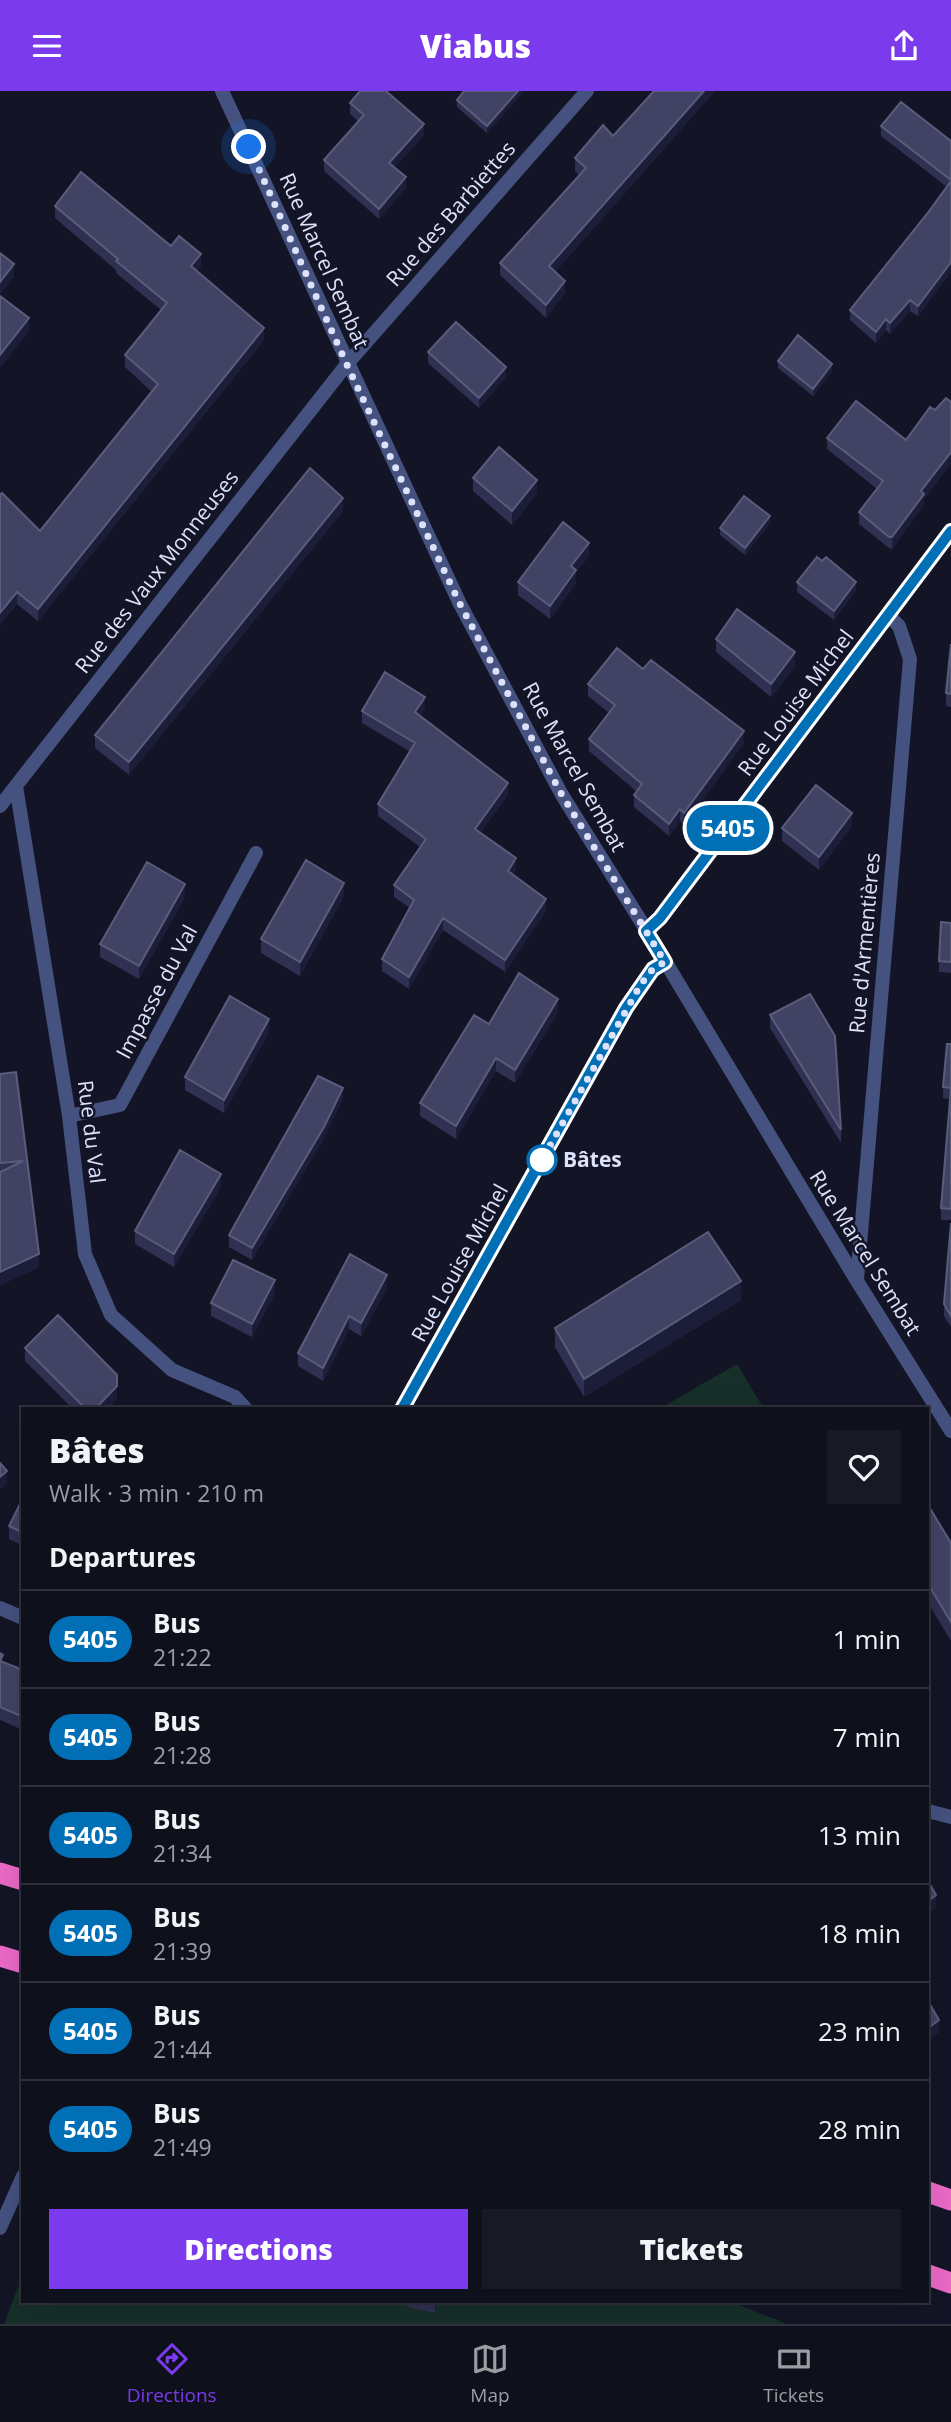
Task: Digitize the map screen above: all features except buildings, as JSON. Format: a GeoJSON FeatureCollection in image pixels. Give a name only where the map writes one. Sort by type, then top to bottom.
{"type":"FeatureCollection","features":[{"type":"Feature","properties":{"kind":"highway"},"geometry":{"type":"LineString","coordinates":[[0,1873],[21,1879]]}},
{"type":"Feature","properties":{"kind":"highway"},"geometry":{"type":"LineString","coordinates":[[0,1956],[21,1962]]}},
{"type":"Feature","properties":{"kind":"highway"},"geometry":{"type":"LineString","coordinates":[[929,2192],[951,2200]]}},
{"type":"Feature","properties":{"kind":"highway"},"geometry":{"type":"LineString","coordinates":[[929,2275],[951,2283]]}},
{"type":"Feature","properties":{"kind":"street","name":"Rue Marcel Sembat"},"geometry":{"type":"LineString","coordinates":[[222,91],[460,604],[562,795],[951,1431]]}},
{"type":"Feature","properties":{"kind":"street","name":"Rue des Barbiettes"},"geometry":{"type":"LineString","coordinates":[[347,365],[587,91]]}},
{"type":"Feature","properties":{"kind":"street","name":"Rue des Vaux Monneuses"},"geometry":{"type":"LineString","coordinates":[[0,806],[347,365]]}},
{"type":"Feature","properties":{"kind":"street","name":"Rue Louise Michel"},"geometry":{"type":"LineString","coordinates":[[646,931],[667,909],[949,537]]}},
{"type":"Feature","properties":{"kind":"street","name":"Rue d'Armentières"},"geometry":{"type":"LineString","coordinates":[[857,1281],[910,659],[899,627],[888,615]]}},
{"type":"Feature","properties":{"kind":"street","name":"Rue du Val"},"geometry":{"type":"LineString","coordinates":[[16,786],[69,1116],[85,1254],[111,1315],[172,1370],[235,1397],[244,1407]]}},
{"type":"Feature","properties":{"kind":"street","name":"Impasse du Val"},"geometry":{"type":"LineString","coordinates":[[69,1116],[120,1105],[256,853]]}},
{"type":"Feature","properties":{"kind":"street","name":"Rue Louise Michel"},"geometry":{"type":"LineString","coordinates":[[403,1407],[626,1008],[653,969],[665,962]]}},
{"type":"Feature","properties":{"kind":"street"},"geometry":{"type":"LineString","coordinates":[[0,1608],[21,1617]]}},
{"type":"Feature","properties":{"kind":"street"},"geometry":{"type":"LineString","coordinates":[[929,1811],[951,1817]]}},
{"type":"Feature","properties":{"kind":"street"},"geometry":{"type":"LineString","coordinates":[[0,2228],[21,2180]]}},
{"type":"Feature","properties":{"kind":"green space"},"geometry":{"type":"Polygon","coordinates":[[[737,1364],[763,1407],[662,1407],[737,1364]]]}},
{"type":"Feature","properties":{"kind":"green space"},"geometry":{"type":"Polygon","coordinates":[[[21,2279],[21,2303],[734,2303],[787,2324],[4,2324],[21,2279]]]}},
{"type":"Feature","properties":{"kind":"bus line","name":"5405"},"geometry":{"type":"LineString","coordinates":[[403,1407],[626,1008],[653,969],[665,962],[646,931],[660,918],[951,531]]}},
{"type":"Feature","properties":{"kind":"place","name":"Bâtes"},"geometry":{"type":"Point","coordinates":[542,1160]}},
{"type":"Feature","properties":{"kind":"route"},"geometry":{"type":"LineString","coordinates":[[249,147],[347,365],[460,604],[562,795],[665,962],[653,969],[626,1008],[538,1167],[542,1160]]}}]}
